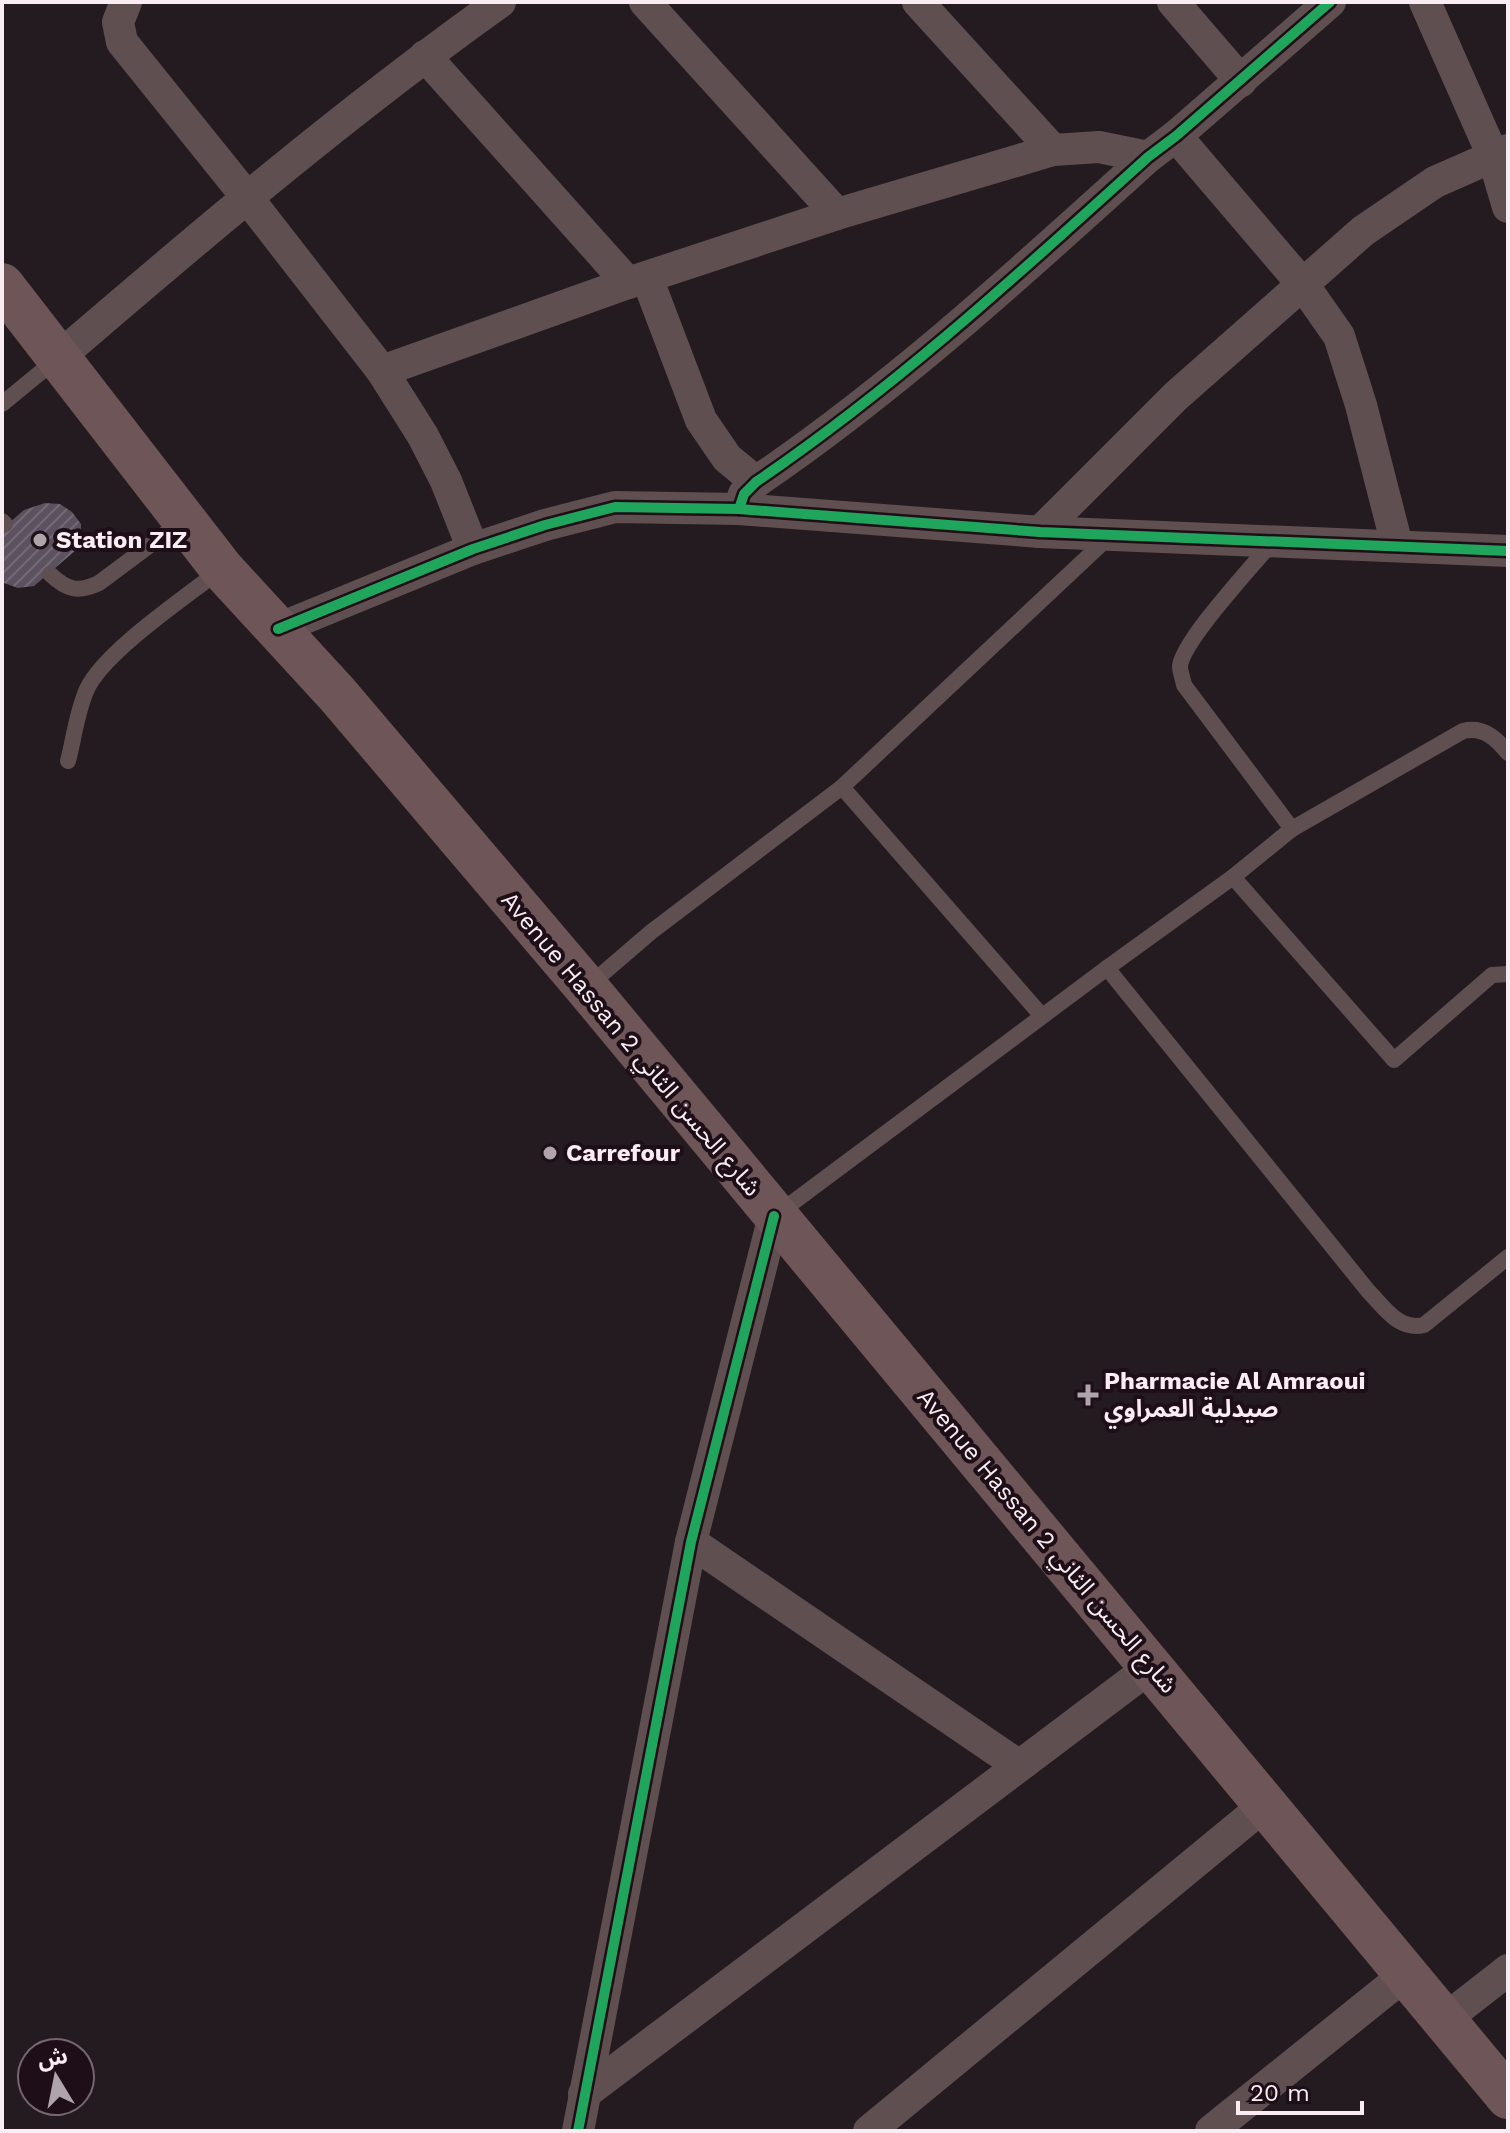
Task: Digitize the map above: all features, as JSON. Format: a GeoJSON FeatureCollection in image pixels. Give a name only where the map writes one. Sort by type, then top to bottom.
{"type":"FeatureCollection","features":[{"type":"Feature","properties":{"kind":"main road","name":"Avenue Hassan 2 شارع الحسن الثاني"},"geometry":{"type":"LineString","coordinates":[[2,285],[222,569],[337,694],[586,987],[1508,2097]]}},
{"type":"Feature","properties":{"kind":"street"},"geometry":{"type":"LineString","coordinates":[[126,2],[118,22],[122,42],[382,371],[423,436],[446,481],[473,549]]}},
{"type":"Feature","properties":{"kind":"street"},"geometry":{"type":"LineString","coordinates":[[59,357],[246,196],[425,56],[500,2]]}},
{"type":"Feature","properties":{"kind":"street"},"geometry":{"type":"LineString","coordinates":[[645,2],[837,214]]}},
{"type":"Feature","properties":{"kind":"street"},"geometry":{"type":"LineString","coordinates":[[918,2],[1053,150]]}},
{"type":"Feature","properties":{"kind":"street"},"geometry":{"type":"LineString","coordinates":[[1173,2],[1241,81]]}},
{"type":"Feature","properties":{"kind":"street"},"geometry":{"type":"LineString","coordinates":[[739,509],[744,494],[756,482],[843,420],[986,304],[1148,157],[1241,81],[1330,2]]}},
{"type":"Feature","properties":{"kind":"street"},"geometry":{"type":"LineString","coordinates":[[1425,2],[1500,153],[1508,207]]}},
{"type":"Feature","properties":{"kind":"street"},"geometry":{"type":"LineString","coordinates":[[425,56],[637,281],[701,420],[727,458],[756,482]]}},
{"type":"Feature","properties":{"kind":"street"},"geometry":{"type":"LineString","coordinates":[[1176,136],[1304,286],[1339,336],[1361,405],[1397,545]]}},
{"type":"Feature","properties":{"kind":"street"},"geometry":{"type":"LineString","coordinates":[[382,371],[837,214],[1053,150],[1099,147],[1148,157]]}},
{"type":"Feature","properties":{"kind":"street"},"geometry":{"type":"LineString","coordinates":[[1040,532],[1176,396],[1363,231],[1435,182],[1500,153]]}},
{"type":"Feature","properties":{"kind":"street"},"geometry":{"type":"LineString","coordinates":[[278,629],[473,549],[545,525],[615,507],[739,509],[1040,532],[1508,551]]}},
{"type":"Feature","properties":{"kind":"street"},"geometry":{"type":"LineString","coordinates":[[578,2131],[691,1542],[774,1216]]}},
{"type":"Feature","properties":{"kind":"street"},"geometry":{"type":"LineString","coordinates":[[691,1542],[1018,1765]]}},
{"type":"Feature","properties":{"kind":"street"},"geometry":{"type":"LineString","coordinates":[[584,2094],[1152,1666]]}},
{"type":"Feature","properties":{"kind":"street"},"geometry":{"type":"LineString","coordinates":[[869,2131],[1266,1804]]}},
{"type":"Feature","properties":{"kind":"street"},"geometry":{"type":"LineString","coordinates":[[1444,2020],[1508,1970]]}},
{"type":"Feature","properties":{"kind":"street"},"geometry":{"type":"LineString","coordinates":[[1217,2129],[1406,1974]]}},
{"type":"Feature","properties":{"kind":"lane"},"geometry":{"type":"LineString","coordinates":[[2,404],[59,357]]}},
{"type":"Feature","properties":{"kind":"lane"},"geometry":{"type":"LineString","coordinates":[[50,574],[67,588],[77,591],[88,588],[184,520]]}},
{"type":"Feature","properties":{"kind":"lane"},"geometry":{"type":"LineString","coordinates":[[586,987],[651,932],[842,787],[1112,534]]}},
{"type":"Feature","properties":{"kind":"lane"},"geometry":{"type":"LineString","coordinates":[[1274,540],[1186,650],[1180,667],[1184,685],[1292,829]]}},
{"type":"Feature","properties":{"kind":"lane"},"geometry":{"type":"LineString","coordinates":[[68,761],[87,689],[99,669],[222,569]]}},
{"type":"Feature","properties":{"kind":"lane"},"geometry":{"type":"LineString","coordinates":[[774,1216],[1233,877],[1292,829],[1463,731],[1473,728],[1485,732],[1499,741],[1508,753]]}},
{"type":"Feature","properties":{"kind":"lane"},"geometry":{"type":"LineString","coordinates":[[842,787],[1042,1016]]}},
{"type":"Feature","properties":{"kind":"lane"},"geometry":{"type":"LineString","coordinates":[[1233,877],[1394,1060],[1492,975],[1508,974]]}},
{"type":"Feature","properties":{"kind":"lane"},"geometry":{"type":"LineString","coordinates":[[1107,968],[1369,1292],[1399,1322],[1413,1328],[1424,1325],[1508,1257]]}},
{"type":"Feature","properties":{"kind":"building"},"geometry":{"type":"Polygon","coordinates":[[[45,503],[60,504],[72,512],[81,524],[81,539],[76,550],[34,586],[18,588],[4,583],[2,529],[24,510],[45,503]]]}},
{"type":"Feature","properties":{"kind":"cycle path"},"geometry":{"type":"LineString","coordinates":[[739,509],[744,494],[756,482],[909,367],[1330,2]]}},
{"type":"Feature","properties":{"kind":"cycle path"},"geometry":{"type":"LineString","coordinates":[[278,629],[473,549],[545,525],[615,507],[739,509],[1040,532],[1508,551]]}},
{"type":"Feature","properties":{"kind":"cycle path"},"geometry":{"type":"LineString","coordinates":[[578,2131],[691,1542],[774,1216]]}},
{"type":"Feature","properties":{"kind":"place","name":"Station ZIZ"},"geometry":{"type":"Point","coordinates":[40,540]}},
{"type":"Feature","properties":{"kind":"place","name":"Carrefour"},"geometry":{"type":"Point","coordinates":[550,1153]}},
{"type":"Feature","properties":{"kind":"place","name":"Pharmacie Al Amraoui صيدلية العمراوي"},"geometry":{"type":"Point","coordinates":[1088,1395]}}]}
